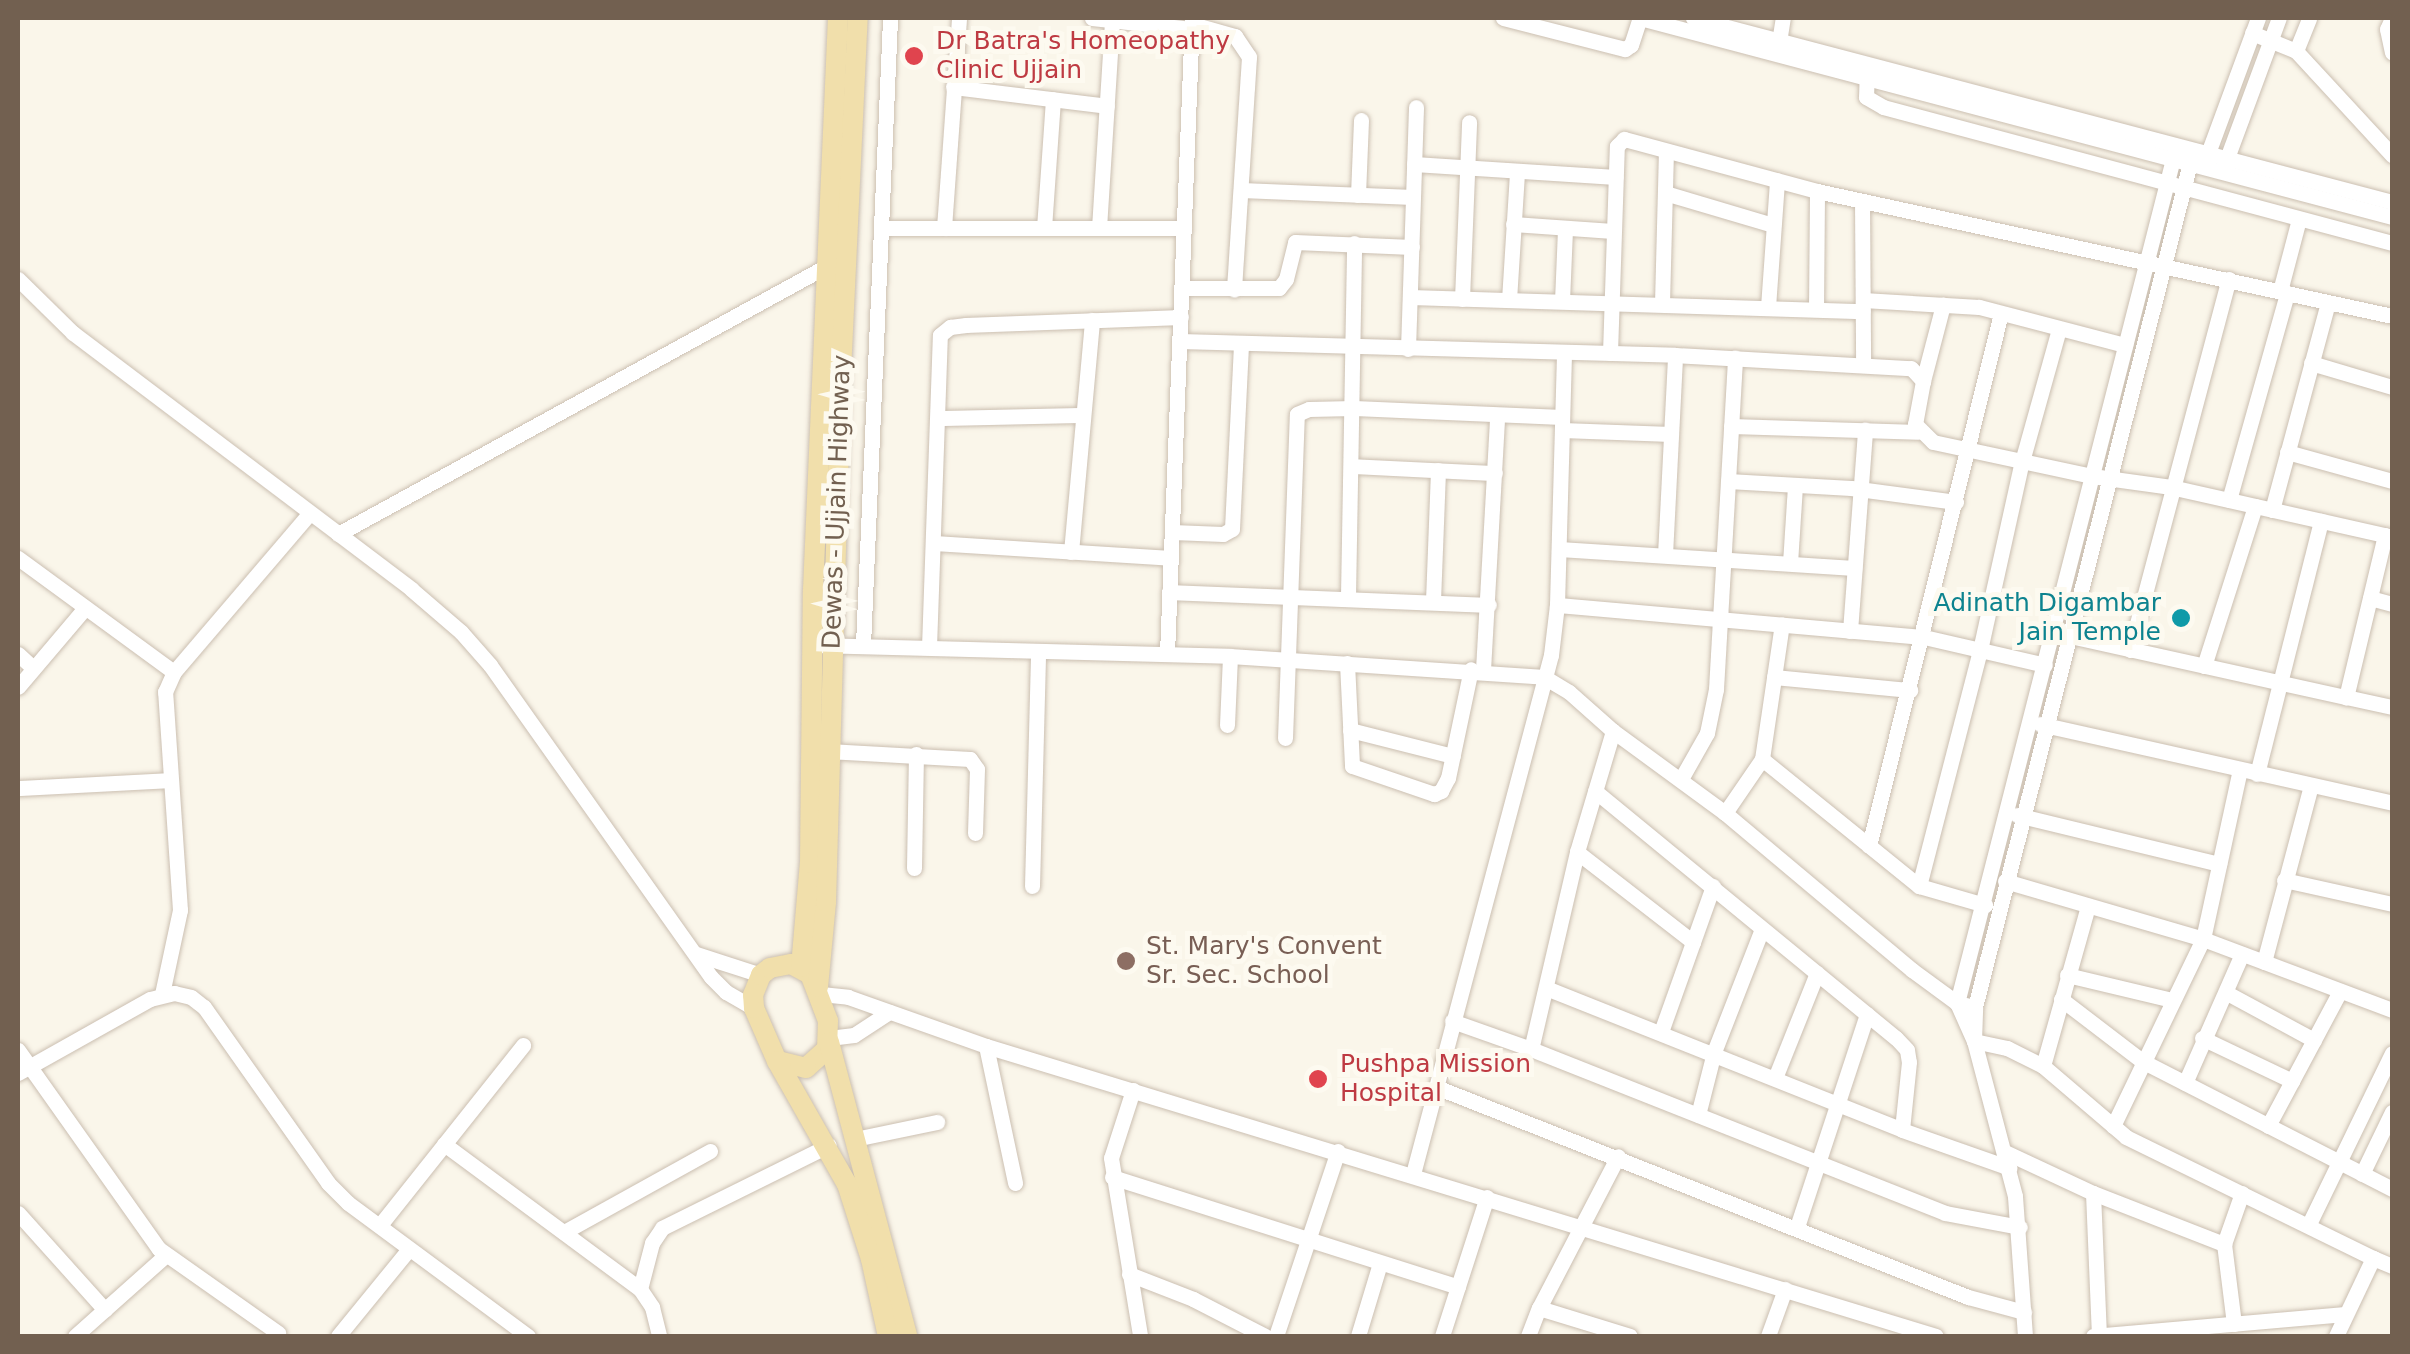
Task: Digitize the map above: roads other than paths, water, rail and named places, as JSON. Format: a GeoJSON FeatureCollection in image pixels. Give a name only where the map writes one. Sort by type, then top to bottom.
{"type":"FeatureCollection","features":[{"type":"Feature","properties":{"kind":"main road","name":"Dewas - Ujjain Highway"},"geometry":{"type":"LineString","coordinates":[[801,967],[823,645],[838,260],[838,18]]}},
{"type":"Feature","properties":{"kind":"main road","name":"Dewas - Ujjain Highway"},"geometry":{"type":"LineString","coordinates":[[838,260],[858,18]]}},
{"type":"Feature","properties":{"kind":"main road","name":"Dewas - Ujjain Highway"},"geometry":{"type":"LineString","coordinates":[[823,645],[828,751],[826,902],[820,991],[895,1335]]}},
{"type":"Feature","properties":{"kind":"main road"},"geometry":{"type":"LineString","coordinates":[[754,1008],[753,995],[761,975],[781,964],[801,967],[820,991]]}},
{"type":"Feature","properties":{"kind":"main road","name":"Dewas - Ujjain Highway"},"geometry":{"type":"LineString","coordinates":[[754,1008],[777,1062],[829,1145],[863,1228],[895,1335]]}},
{"type":"Feature","properties":{"kind":"main road"},"geometry":{"type":"LineString","coordinates":[[777,1062],[806,1068],[823,1056],[829,1040]]}},
{"type":"Feature","properties":{"kind":"street"},"geometry":{"type":"LineString","coordinates":[[863,646],[890,18]]}},
{"type":"Feature","properties":{"kind":"street"},"geometry":{"type":"LineString","coordinates":[[944,228],[959,18]]}},
{"type":"Feature","properties":{"kind":"street"},"geometry":{"type":"LineString","coordinates":[[1092,18],[1192,24],[1227,32],[1248,50],[1234,290]]}},
{"type":"Feature","properties":{"kind":"street"},"geometry":{"type":"LineString","coordinates":[[1504,18],[1625,50],[1640,18],[1860,70],[2198,160],[2392,202]]}},
{"type":"Feature","properties":{"kind":"street"},"geometry":{"type":"LineString","coordinates":[[1693,18],[1779,42],[1824,61]]}},
{"type":"Feature","properties":{"kind":"street"},"geometry":{"type":"LineString","coordinates":[[1779,42],[1784,18]]}},
{"type":"Feature","properties":{"kind":"street"},"geometry":{"type":"LineString","coordinates":[[2224,166],[2278,18]]}},
{"type":"Feature","properties":{"kind":"street"},"geometry":{"type":"LineString","coordinates":[[2296,52],[2309,18]]}},
{"type":"Feature","properties":{"kind":"street"},"geometry":{"type":"LineString","coordinates":[[2392,18],[2387,29],[2392,52]]}},
{"type":"Feature","properties":{"kind":"street"},"geometry":{"type":"LineString","coordinates":[[1099,228],[1112,20]]}},
{"type":"Feature","properties":{"kind":"street"},"geometry":{"type":"LineString","coordinates":[[1167,654],[1192,24]]}},
{"type":"Feature","properties":{"kind":"street"},"geometry":{"type":"LineString","coordinates":[[2025,1336],[2020,1227],[2007,1160],[1974,1041],[1956,1002],[2015,815],[2039,724],[2070,636],[2183,190],[2255,25],[2296,52],[2392,156]]}},
{"type":"Feature","properties":{"kind":"street"},"geometry":{"type":"LineString","coordinates":[[1860,70],[1866,97],[1882,107],[2392,244]]}},
{"type":"Feature","properties":{"kind":"street"},"geometry":{"type":"LineString","coordinates":[[953,88],[1107,106]]}},
{"type":"Feature","properties":{"kind":"street"},"geometry":{"type":"LineString","coordinates":[[1044,228],[1052,98]]}},
{"type":"Feature","properties":{"kind":"street"},"geometry":{"type":"LineString","coordinates":[[1408,350],[1416,107]]}},
{"type":"Feature","properties":{"kind":"street"},"geometry":{"type":"LineString","coordinates":[[1358,195],[1361,120]]}},
{"type":"Feature","properties":{"kind":"street"},"geometry":{"type":"LineString","coordinates":[[1462,298],[1470,122]]}},
{"type":"Feature","properties":{"kind":"street"},"geometry":{"type":"LineString","coordinates":[[1610,354],[1620,140],[1818,191],[2392,316]]}},
{"type":"Feature","properties":{"kind":"street"},"geometry":{"type":"LineString","coordinates":[[1662,304],[1666,152]]}},
{"type":"Feature","properties":{"kind":"street"},"geometry":{"type":"LineString","coordinates":[[2039,724],[2045,665],[2174,154]]}},
{"type":"Feature","properties":{"kind":"street"},"geometry":{"type":"LineString","coordinates":[[1414,164],[1616,178]]}},
{"type":"Feature","properties":{"kind":"street"},"geometry":{"type":"LineString","coordinates":[[2224,166],[2392,217]]}},
{"type":"Feature","properties":{"kind":"street"},"geometry":{"type":"LineString","coordinates":[[1509,300],[1517,174]]}},
{"type":"Feature","properties":{"kind":"street"},"geometry":{"type":"LineString","coordinates":[[1768,307],[1777,180]]}},
{"type":"Feature","properties":{"kind":"street"},"geometry":{"type":"LineString","coordinates":[[1240,190],[1413,198]]}},
{"type":"Feature","properties":{"kind":"street"},"geometry":{"type":"LineString","coordinates":[[1816,309],[1818,191]]}},
{"type":"Feature","properties":{"kind":"street"},"geometry":{"type":"LineString","coordinates":[[1665,193],[1773,225]]}},
{"type":"Feature","properties":{"kind":"street"},"geometry":{"type":"LineString","coordinates":[[1862,201],[1863,364]]}},
{"type":"Feature","properties":{"kind":"street"},"geometry":{"type":"LineString","coordinates":[[2229,500],[2299,219]]}},
{"type":"Feature","properties":{"kind":"street"},"geometry":{"type":"LineString","coordinates":[[1514,224],[1613,232]]}},
{"type":"Feature","properties":{"kind":"street"},"geometry":{"type":"LineString","coordinates":[[882,228],[1184,228]]}},
{"type":"Feature","properties":{"kind":"street"},"geometry":{"type":"LineString","coordinates":[[1562,301],[1565,229]]}},
{"type":"Feature","properties":{"kind":"street"},"geometry":{"type":"LineString","coordinates":[[1182,288],[1280,288],[1286,279],[1294,242],[1412,247]]}},
{"type":"Feature","properties":{"kind":"street"},"geometry":{"type":"LineString","coordinates":[[1348,596],[1354,242]]}},
{"type":"Feature","properties":{"kind":"street"},"geometry":{"type":"LineString","coordinates":[[338,534],[838,260]]}},
{"type":"Feature","properties":{"kind":"street"},"geometry":{"type":"LineString","coordinates":[[18,279],[73,333],[411,588],[490,665],[696,954],[726,992],[754,1008]]}},
{"type":"Feature","properties":{"kind":"street"},"geometry":{"type":"LineString","coordinates":[[2130,650],[2229,279]]}},
{"type":"Feature","properties":{"kind":"street"},"geometry":{"type":"LineString","coordinates":[[1410,297],[1816,309],[1943,305],[2001,313],[2125,344]]}},
{"type":"Feature","properties":{"kind":"street"},"geometry":{"type":"LineString","coordinates":[[2204,666],[2287,452],[2328,302]]}},
{"type":"Feature","properties":{"kind":"street"},"geometry":{"type":"LineString","coordinates":[[1918,432],[1915,424],[1923,381],[1943,305]]}},
{"type":"Feature","properties":{"kind":"street"},"geometry":{"type":"LineString","coordinates":[[1869,846],[1924,637],[2001,313]]}},
{"type":"Feature","properties":{"kind":"street"},"geometry":{"type":"LineString","coordinates":[[929,648],[940,418],[938,340],[944,330],[966,325],[1181,317]]}},
{"type":"Feature","properties":{"kind":"street"},"geometry":{"type":"LineString","coordinates":[[1072,552],[1092,320]]}},
{"type":"Feature","properties":{"kind":"street"},"geometry":{"type":"LineString","coordinates":[[1919,886],[1980,650],[2022,459],[2059,330]]}},
{"type":"Feature","properties":{"kind":"street"},"geometry":{"type":"LineString","coordinates":[[1180,341],[1863,364],[1911,368],[1923,381]]}},
{"type":"Feature","properties":{"kind":"street"},"geometry":{"type":"LineString","coordinates":[[1172,532],[1228,534],[1234,523],[1242,344]]}},
{"type":"Feature","properties":{"kind":"street"},"geometry":{"type":"LineString","coordinates":[[1413,1174],[1544,677],[1557,605],[1564,354]]}},
{"type":"Feature","properties":{"kind":"street"},"geometry":{"type":"LineString","coordinates":[[1665,555],[1674,355]]}},
{"type":"Feature","properties":{"kind":"street"},"geometry":{"type":"LineString","coordinates":[[1682,779],[1707,733],[1713,711],[1734,358]]}},
{"type":"Feature","properties":{"kind":"street"},"geometry":{"type":"LineString","coordinates":[[2311,363],[2392,387]]}},
{"type":"Feature","properties":{"kind":"street"},"geometry":{"type":"LineString","coordinates":[[1285,738],[1295,419],[1309,409],[1354,408],[1671,434]]}},
{"type":"Feature","properties":{"kind":"street"},"geometry":{"type":"LineString","coordinates":[[940,418],[1083,415]]}},
{"type":"Feature","properties":{"kind":"street"},"geometry":{"type":"LineString","coordinates":[[1347,663],[1352,766],[1426,794],[1445,786],[1477,669],[1489,605],[1498,418]]}},
{"type":"Feature","properties":{"kind":"street"},"geometry":{"type":"LineString","coordinates":[[1731,426],[1918,432],[1933,442],[2092,476],[2171,486],[2389,536],[2346,697]]}},
{"type":"Feature","properties":{"kind":"street"},"geometry":{"type":"LineString","coordinates":[[1850,631],[1864,430]]}},
{"type":"Feature","properties":{"kind":"street"},"geometry":{"type":"LineString","coordinates":[[2287,452],[2392,481]]}},
{"type":"Feature","properties":{"kind":"street"},"geometry":{"type":"LineString","coordinates":[[1351,466],[1495,473]]}},
{"type":"Feature","properties":{"kind":"street"},"geometry":{"type":"LineString","coordinates":[[1433,601],[1438,470]]}},
{"type":"Feature","properties":{"kind":"street"},"geometry":{"type":"LineString","coordinates":[[1728,482],[1859,489],[1956,502]]}},
{"type":"Feature","properties":{"kind":"street"},"geometry":{"type":"LineString","coordinates":[[1790,563],[1794,486]]}},
{"type":"Feature","properties":{"kind":"street"},"geometry":{"type":"LineString","coordinates":[[162,994],[180,910],[165,692],[174,672],[310,513]]}},
{"type":"Feature","properties":{"kind":"street"},"geometry":{"type":"LineString","coordinates":[[2258,774],[2322,521]]}},
{"type":"Feature","properties":{"kind":"street"},"geometry":{"type":"LineString","coordinates":[[934,543],[1171,558]]}},
{"type":"Feature","properties":{"kind":"street"},"geometry":{"type":"LineString","coordinates":[[1559,549],[1854,568]]}},
{"type":"Feature","properties":{"kind":"street"},"geometry":{"type":"LineString","coordinates":[[18,558],[174,672]]}},
{"type":"Feature","properties":{"kind":"street"},"geometry":{"type":"LineString","coordinates":[[1169,592],[1348,596],[1489,605]]}},
{"type":"Feature","properties":{"kind":"street"},"geometry":{"type":"LineString","coordinates":[[2370,598],[2392,604]]}},
{"type":"Feature","properties":{"kind":"street"},"geometry":{"type":"LineString","coordinates":[[1557,605],[1924,637],[2045,665]]}},
{"type":"Feature","properties":{"kind":"street"},"geometry":{"type":"LineString","coordinates":[[18,687],[85,608]]}},
{"type":"Feature","properties":{"kind":"street"},"geometry":{"type":"LineString","coordinates":[[1725,813],[1762,759],[1782,624]]}},
{"type":"Feature","properties":{"kind":"street"},"geometry":{"type":"LineString","coordinates":[[2070,636],[2392,707]]}},
{"type":"Feature","properties":{"kind":"street"},"geometry":{"type":"LineString","coordinates":[[823,645],[1230,656],[1477,669],[1544,677],[1682,779],[1956,1002],[1975,1007]]}},
{"type":"Feature","properties":{"kind":"street"},"geometry":{"type":"LineString","coordinates":[[1032,886],[1038,651]]}},
{"type":"Feature","properties":{"kind":"street"},"geometry":{"type":"LineString","coordinates":[[18,654],[33,668]]}},
{"type":"Feature","properties":{"kind":"street"},"geometry":{"type":"LineString","coordinates":[[1228,725],[1230,656]]}},
{"type":"Feature","properties":{"kind":"street"},"geometry":{"type":"LineString","coordinates":[[1774,677],[1910,690]]}},
{"type":"Feature","properties":{"kind":"street"},"geometry":{"type":"LineString","coordinates":[[2039,724],[2392,803]]}},
{"type":"Feature","properties":{"kind":"street"},"geometry":{"type":"LineString","coordinates":[[1350,730],[1454,756]]}},
{"type":"Feature","properties":{"kind":"street"},"geometry":{"type":"LineString","coordinates":[[1530,1049],[1576,852],[1613,731]]}},
{"type":"Feature","properties":{"kind":"street"},"geometry":{"type":"LineString","coordinates":[[828,751],[963,756],[975,764],[975,833]]}},
{"type":"Feature","properties":{"kind":"street"},"geometry":{"type":"LineString","coordinates":[[914,868],[916,754]]}},
{"type":"Feature","properties":{"kind":"street"},"geometry":{"type":"LineString","coordinates":[[1762,759],[1919,886],[1985,905]]}},
{"type":"Feature","properties":{"kind":"street"},"geometry":{"type":"LineString","coordinates":[[2113,1126],[2203,939],[2240,770]]}},
{"type":"Feature","properties":{"kind":"street"},"geometry":{"type":"LineString","coordinates":[[18,788],[169,780]]}},
{"type":"Feature","properties":{"kind":"street"},"geometry":{"type":"LineString","coordinates":[[2264,962],[2310,785]]}},
{"type":"Feature","properties":{"kind":"street"},"geometry":{"type":"LineString","coordinates":[[1595,791],[1907,1050],[1902,1130]]}},
{"type":"Feature","properties":{"kind":"street"},"geometry":{"type":"LineString","coordinates":[[2015,815],[2219,864]]}},
{"type":"Feature","properties":{"kind":"street"},"geometry":{"type":"LineString","coordinates":[[1974,1041],[1975,1007],[2005,881],[2015,815]]}},
{"type":"Feature","properties":{"kind":"street"},"geometry":{"type":"LineString","coordinates":[[1576,852],[1693,942]]}},
{"type":"Feature","properties":{"kind":"street"},"geometry":{"type":"LineString","coordinates":[[2284,880],[2392,904]]}},
{"type":"Feature","properties":{"kind":"street"},"geometry":{"type":"LineString","coordinates":[[2005,881],[2203,939],[2392,1010]]}},
{"type":"Feature","properties":{"kind":"street"},"geometry":{"type":"LineString","coordinates":[[1661,1032],[1714,886]]}},
{"type":"Feature","properties":{"kind":"street"},"geometry":{"type":"LineString","coordinates":[[2043,1066],[2088,906]]}},
{"type":"Feature","properties":{"kind":"street"},"geometry":{"type":"LineString","coordinates":[[1698,1114],[1714,1052],[1762,928]]}},
{"type":"Feature","properties":{"kind":"street"},"geometry":{"type":"LineString","coordinates":[[696,954],[761,975]]}},
{"type":"Feature","properties":{"kind":"street"},"geometry":{"type":"LineString","coordinates":[[2185,1083],[2242,954]]}},
{"type":"Feature","properties":{"kind":"street"},"geometry":{"type":"LineString","coordinates":[[1775,1078],[1817,973]]}},
{"type":"Feature","properties":{"kind":"street"},"geometry":{"type":"LineString","coordinates":[[2068,974],[2172,1000]]}},
{"type":"Feature","properties":{"kind":"street"},"geometry":{"type":"LineString","coordinates":[[1546,988],[1902,1130],[2007,1160],[2224,1244]]}},
{"type":"Feature","properties":{"kind":"street"},"geometry":{"type":"LineString","coordinates":[[820,991],[848,997],[986,1046],[1936,1336]]}},
{"type":"Feature","properties":{"kind":"street"},"geometry":{"type":"LineString","coordinates":[[2268,1126],[2340,991]]}},
{"type":"Feature","properties":{"kind":"street"},"geometry":{"type":"LineString","coordinates":[[2226,993],[2314,1040]]}},
{"type":"Feature","properties":{"kind":"street"},"geometry":{"type":"LineString","coordinates":[[23,1070],[162,994],[192,997],[204,1007],[328,1183],[409,1249],[528,1336]]}},
{"type":"Feature","properties":{"kind":"street"},"geometry":{"type":"LineString","coordinates":[[2061,998],[2142,1060],[2392,1189]]}},
{"type":"Feature","properties":{"kind":"street"},"geometry":{"type":"LineString","coordinates":[[829,1040],[854,1036],[889,1012]]}},
{"type":"Feature","properties":{"kind":"street"},"geometry":{"type":"LineString","coordinates":[[1798,1227],[1867,1014]]}},
{"type":"Feature","properties":{"kind":"street"},"geometry":{"type":"LineString","coordinates":[[1452,1021],[1944,1213],[2020,1227]]}},
{"type":"Feature","properties":{"kind":"street"},"geometry":{"type":"LineString","coordinates":[[2202,1038],[2292,1081]]}},
{"type":"Feature","properties":{"kind":"street"},"geometry":{"type":"LineString","coordinates":[[1974,1041],[2007,1048],[2043,1066],[2113,1126],[2161,1158],[2310,1224],[2392,1266]]}},
{"type":"Feature","properties":{"kind":"street"},"geometry":{"type":"LineString","coordinates":[[380,1225],[522,1045]]}},
{"type":"Feature","properties":{"kind":"street"},"geometry":{"type":"LineString","coordinates":[[986,1046],[1015,1184]]}},
{"type":"Feature","properties":{"kind":"street"},"geometry":{"type":"LineString","coordinates":[[18,1050],[23,1070],[138,1225],[166,1255],[278,1333]]}},
{"type":"Feature","properties":{"kind":"street"},"geometry":{"type":"LineString","coordinates":[[2310,1224],[2392,1053]]}},
{"type":"Feature","properties":{"kind":"street"},"geometry":{"type":"LineString","coordinates":[[1436,1087],[1968,1297],[2024,1312]]}},
{"type":"Feature","properties":{"kind":"street"},"geometry":{"type":"LineString","coordinates":[[1133,1090],[1112,1158],[1112,1177],[1140,1336]]}},
{"type":"Feature","properties":{"kind":"street"},"geometry":{"type":"LineString","coordinates":[[2362,1174],[2392,1112]]}},
{"type":"Feature","properties":{"kind":"street"},"geometry":{"type":"LineString","coordinates":[[855,1139],[937,1122]]}},
{"type":"Feature","properties":{"kind":"street"},"geometry":{"type":"LineString","coordinates":[[444,1144],[640,1289],[652,1307],[659,1336]]}},
{"type":"Feature","properties":{"kind":"street"},"geometry":{"type":"LineString","coordinates":[[640,1289],[652,1243],[662,1228],[829,1145]]}},
{"type":"Feature","properties":{"kind":"street"},"geometry":{"type":"LineString","coordinates":[[564,1232],[710,1151]]}},
{"type":"Feature","properties":{"kind":"street"},"geometry":{"type":"LineString","coordinates":[[1276,1336],[1338,1151]]}},
{"type":"Feature","properties":{"kind":"street"},"geometry":{"type":"LineString","coordinates":[[1528,1336],[1618,1156]]}},
{"type":"Feature","properties":{"kind":"street"},"geometry":{"type":"LineString","coordinates":[[1112,1177],[1458,1286]]}},
{"type":"Feature","properties":{"kind":"street"},"geometry":{"type":"LineString","coordinates":[[2093,1193],[2096,1335],[2345,1314]]}},
{"type":"Feature","properties":{"kind":"street"},"geometry":{"type":"LineString","coordinates":[[2234,1324],[2224,1244],[2242,1194]]}},
{"type":"Feature","properties":{"kind":"street"},"geometry":{"type":"LineString","coordinates":[[1442,1336],[1486,1197]]}},
{"type":"Feature","properties":{"kind":"street"},"geometry":{"type":"LineString","coordinates":[[18,1213],[105,1310]]}},
{"type":"Feature","properties":{"kind":"street"},"geometry":{"type":"LineString","coordinates":[[338,1336],[409,1249]]}},
{"type":"Feature","properties":{"kind":"street"},"geometry":{"type":"LineString","coordinates":[[75,1336],[166,1255]]}},
{"type":"Feature","properties":{"kind":"street"},"geometry":{"type":"LineString","coordinates":[[2337,1336],[2373,1258]]}},
{"type":"Feature","properties":{"kind":"street"},"geometry":{"type":"LineString","coordinates":[[1358,1336],[1380,1263]]}},
{"type":"Feature","properties":{"kind":"street"},"geometry":{"type":"LineString","coordinates":[[1129,1274],[1193,1299],[1265,1336]]}},
{"type":"Feature","properties":{"kind":"street"},"geometry":{"type":"LineString","coordinates":[[1768,1336],[1785,1290]]}},
{"type":"Feature","properties":{"kind":"street"},"geometry":{"type":"LineString","coordinates":[[1539,1308],[1580,1329],[1630,1336]]}},
{"type":"Feature","properties":{"kind":"place","name":"Dr Batra's Homeopathy Clinic Ujjain"},"geometry":{"type":"Point","coordinates":[914,56]}},
{"type":"Feature","properties":{"kind":"place","name":"Adinath Digambar Jain Temple"},"geometry":{"type":"Point","coordinates":[2181,618]}},
{"type":"Feature","properties":{"kind":"place","name":"St. Mary's Convent Sr. Sec. School"},"geometry":{"type":"Point","coordinates":[1126,961]}},
{"type":"Feature","properties":{"kind":"place","name":"Pushpa Mission Hospital"},"geometry":{"type":"Point","coordinates":[1318,1079]}}]}
